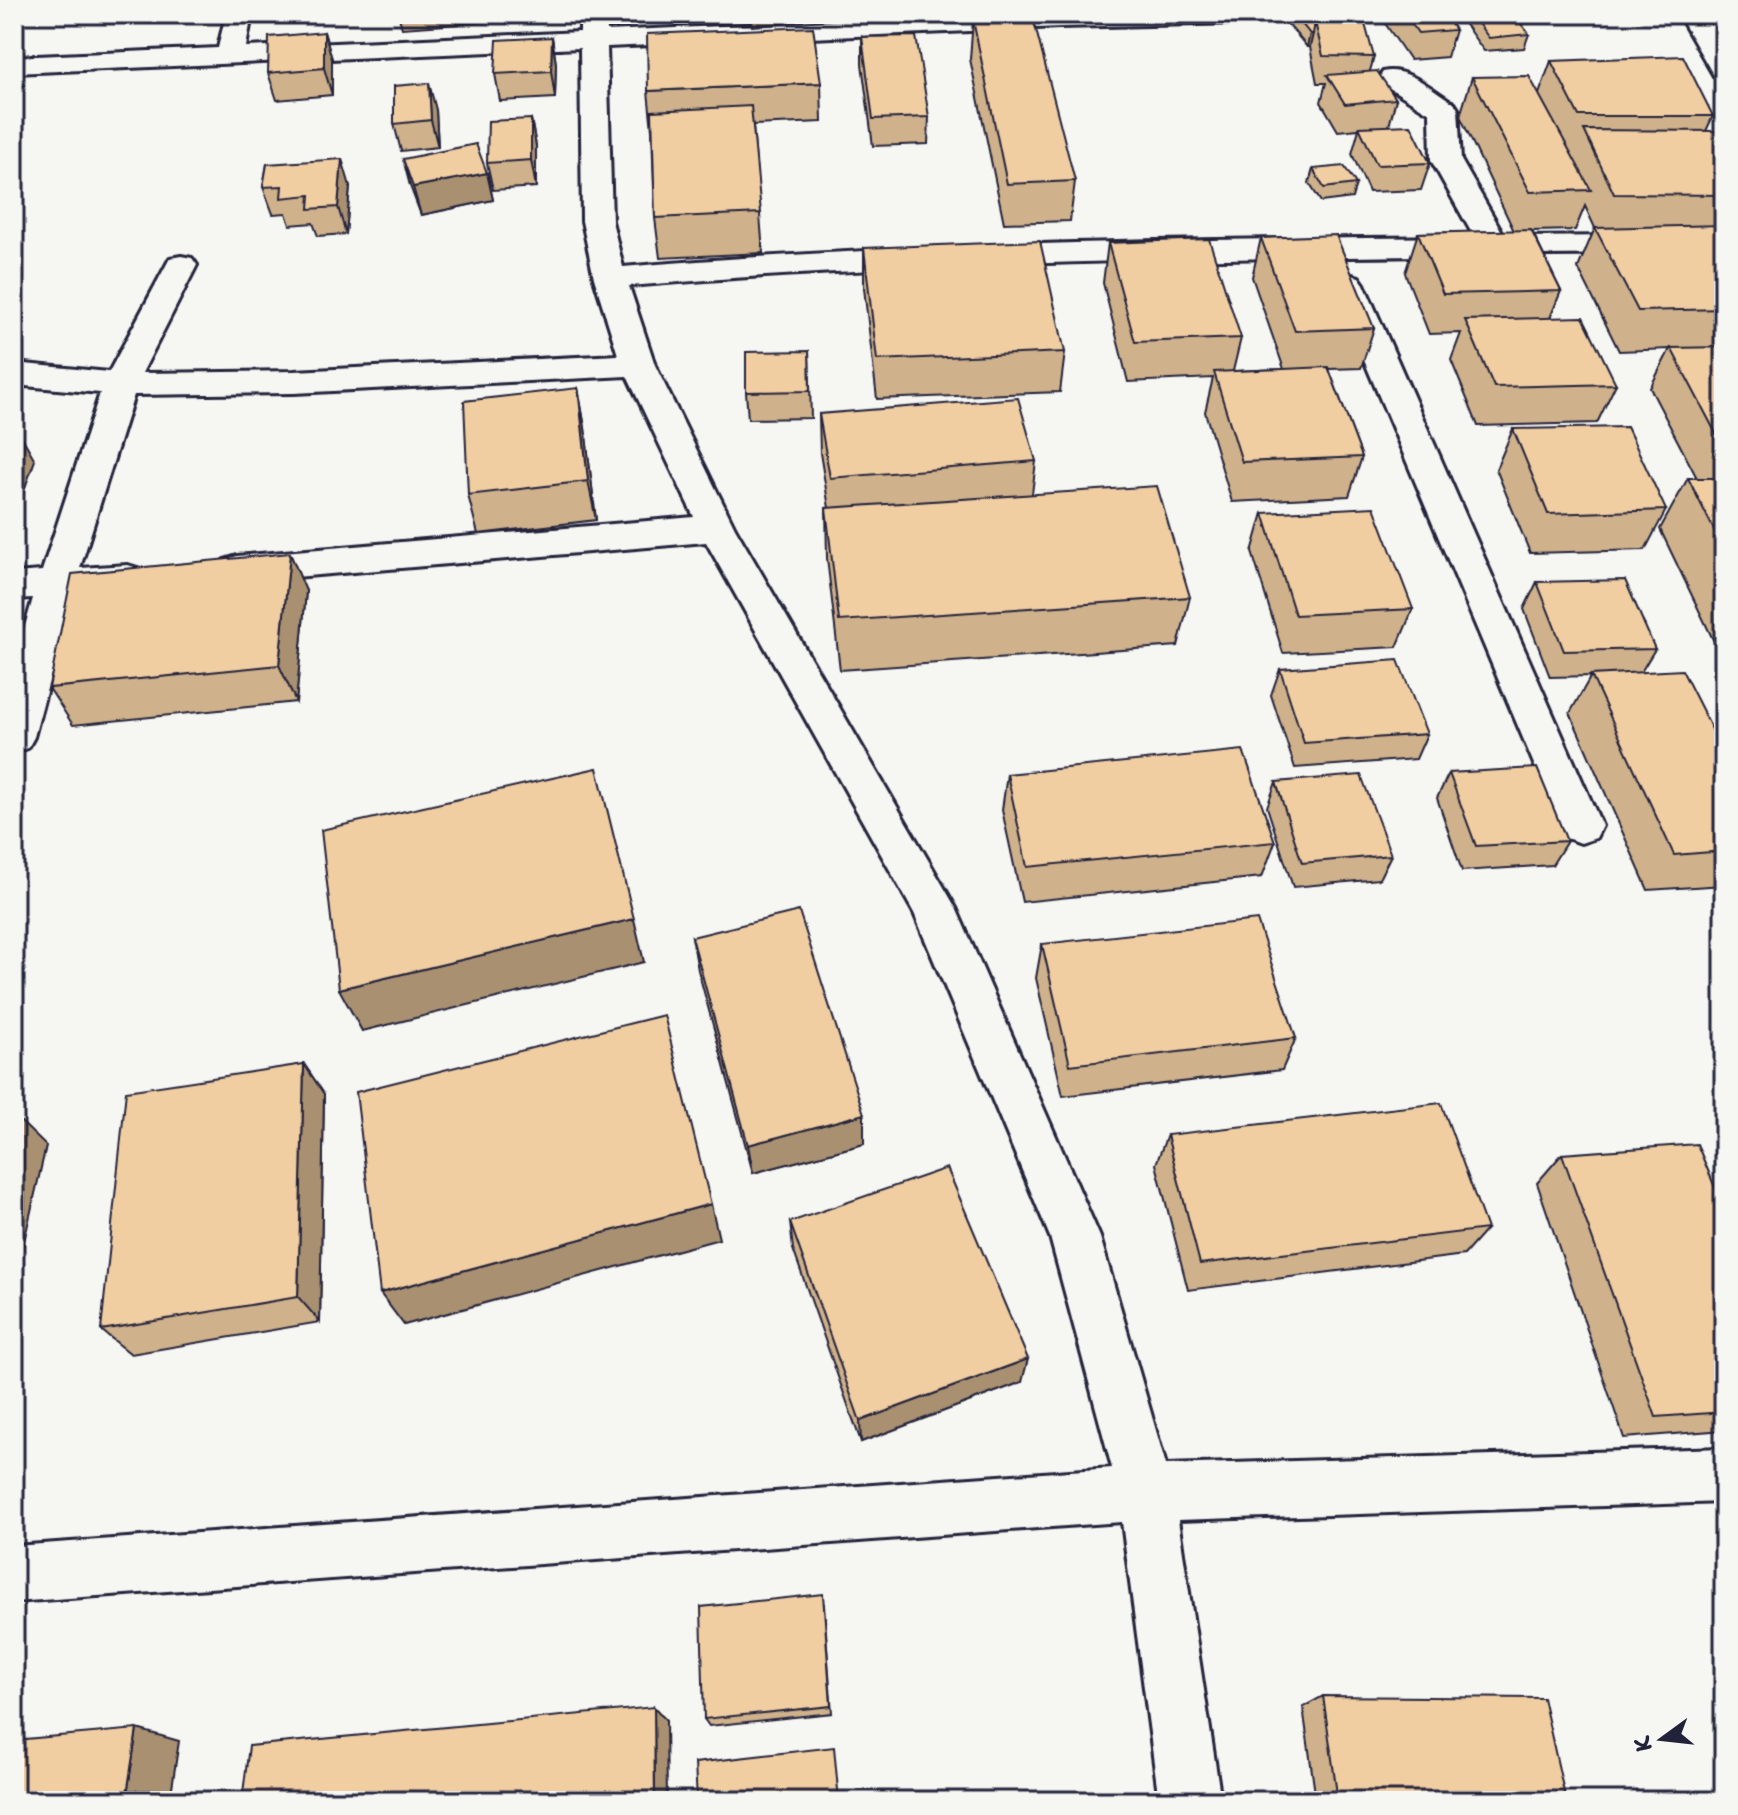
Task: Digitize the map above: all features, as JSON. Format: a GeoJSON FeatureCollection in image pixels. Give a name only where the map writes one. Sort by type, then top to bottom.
{"type":"FeatureCollection","features":[{"type":"Feature","properties":{"kind":"street"},"geometry":{"type":"LineString","coordinates":[[230,56],[239,14]]}},
{"type":"Feature","properties":{"kind":"street"},"geometry":{"type":"LineString","coordinates":[[1691,14],[1724,70]]}},
{"type":"Feature","properties":{"kind":"street"},"geometry":{"type":"LineString","coordinates":[[14,65],[230,56],[594,27],[1242,15]]}},
{"type":"Feature","properties":{"kind":"street"},"geometry":{"type":"LineString","coordinates":[[594,27],[597,221],[610,278],[638,365],[717,528],[934,908],[1075,1237],[1146,1493],[1190,1801]]}},
{"type":"Feature","properties":{"kind":"street"},"geometry":{"type":"LineString","coordinates":[[1393,78],[1444,109],[1446,160],[1495,247]]}},
{"type":"Feature","properties":{"kind":"street"},"geometry":{"type":"LineString","coordinates":[[610,278],[736,266],[959,254],[1724,244]]}},
{"type":"Feature","properties":{"kind":"street"},"geometry":{"type":"LineString","coordinates":[[1333,249],[1581,826]]}},
{"type":"Feature","properties":{"kind":"street"},"geometry":{"type":"LineString","coordinates":[[14,737],[56,584],[120,384],[181,265]]}},
{"type":"Feature","properties":{"kind":"street"},"geometry":{"type":"LineString","coordinates":[[14,374],[120,384],[294,382],[638,365]]}},
{"type":"Feature","properties":{"kind":"street"},"geometry":{"type":"LineString","coordinates":[[14,586],[717,528]]}},
{"type":"Feature","properties":{"kind":"street"},"geometry":{"type":"LineString","coordinates":[[14,1574],[1146,1493],[1724,1475]]}},
{"type":"Feature","properties":{"kind":"building"},"geometry":{"type":"Polygon","coordinates":[[[1294,14],[1335,14],[1343,23],[1315,22],[1313,34],[1310,34],[1294,14]]]}},
{"type":"Feature","properties":{"kind":"building"},"geometry":{"type":"Polygon","coordinates":[[[1405,14],[1444,14],[1455,30],[1418,33],[1405,14]]]}},
{"type":"Feature","properties":{"kind":"building"},"geometry":{"type":"Polygon","coordinates":[[[1471,14],[1513,14],[1529,34],[1489,38],[1471,14]]]}},
{"type":"Feature","properties":{"kind":"building"},"geometry":{"type":"Polygon","coordinates":[[[1033,18],[1075,181],[1007,184],[973,20],[1033,18]]]}},
{"type":"Feature","properties":{"kind":"building"},"geometry":{"type":"Polygon","coordinates":[[[1315,22],[1365,24],[1374,57],[1323,56],[1315,22]]]}},
{"type":"Feature","properties":{"kind":"building"},"geometry":{"type":"Polygon","coordinates":[[[813,27],[821,83],[648,91],[647,34],[813,27]]]}},
{"type":"Feature","properties":{"kind":"building"},"geometry":{"type":"Polygon","coordinates":[[[324,32],[324,68],[268,73],[269,37],[324,32]]]}},
{"type":"Feature","properties":{"kind":"building"},"geometry":{"type":"Polygon","coordinates":[[[916,36],[929,117],[873,119],[862,37],[916,36]]]}},
{"type":"Feature","properties":{"kind":"building"},"geometry":{"type":"Polygon","coordinates":[[[552,37],[551,71],[495,74],[497,40],[552,37]]]}},
{"type":"Feature","properties":{"kind":"building"},"geometry":{"type":"Polygon","coordinates":[[[1683,56],[1713,116],[1579,116],[1551,61],[1683,56]]]}},
{"type":"Feature","properties":{"kind":"building"},"geometry":{"type":"Polygon","coordinates":[[[1377,71],[1396,99],[1345,104],[1327,75],[1377,71]]]}},
{"type":"Feature","properties":{"kind":"building"},"geometry":{"type":"Polygon","coordinates":[[[1529,76],[1591,190],[1530,192],[1472,77],[1529,76]]]}},
{"type":"Feature","properties":{"kind":"building"},"geometry":{"type":"Polygon","coordinates":[[[429,83],[431,120],[394,124],[394,86],[429,83]]]}},
{"type":"Feature","properties":{"kind":"building"},"geometry":{"type":"Polygon","coordinates":[[[751,106],[761,213],[655,218],[652,111],[751,106]]]}},
{"type":"Feature","properties":{"kind":"building"},"geometry":{"type":"Polygon","coordinates":[[[531,119],[531,160],[487,163],[488,121],[531,119]]]}},
{"type":"Feature","properties":{"kind":"building"},"geometry":{"type":"Polygon","coordinates":[[[1411,125],[1430,163],[1377,165],[1359,127],[1411,125]]]}},
{"type":"Feature","properties":{"kind":"building"},"geometry":{"type":"Polygon","coordinates":[[[1584,130],[1719,131],[1724,140],[1724,195],[1614,194],[1584,130]]]}},
{"type":"Feature","properties":{"kind":"building"},"geometry":{"type":"Polygon","coordinates":[[[476,144],[487,173],[413,187],[403,159],[476,144]]]}},
{"type":"Feature","properties":{"kind":"building"},"geometry":{"type":"Polygon","coordinates":[[[342,159],[338,207],[309,209],[310,195],[281,198],[282,186],[263,187],[267,164],[342,159]]]}},
{"type":"Feature","properties":{"kind":"building"},"geometry":{"type":"Polygon","coordinates":[[[1344,166],[1356,184],[1324,188],[1313,169],[1344,166]]]}},
{"type":"Feature","properties":{"kind":"building"},"geometry":{"type":"Polygon","coordinates":[[[1724,225],[1724,309],[1638,311],[1595,228],[1724,225]]]}},
{"type":"Feature","properties":{"kind":"building"},"geometry":{"type":"Polygon","coordinates":[[[1531,230],[1561,291],[1443,294],[1418,233],[1531,230]]]}},
{"type":"Feature","properties":{"kind":"building"},"geometry":{"type":"Polygon","coordinates":[[[1336,235],[1374,328],[1295,331],[1261,238],[1336,235]]]}},
{"type":"Feature","properties":{"kind":"building"},"geometry":{"type":"Polygon","coordinates":[[[1209,239],[1241,338],[1135,342],[1108,243],[1209,239]]]}},
{"type":"Feature","properties":{"kind":"building"},"geometry":{"type":"Polygon","coordinates":[[[1040,241],[1065,352],[877,360],[864,248],[1040,241]]]}},
{"type":"Feature","properties":{"kind":"building"},"geometry":{"type":"Polygon","coordinates":[[[1583,317],[1616,384],[1494,387],[1465,320],[1583,317]]]}},
{"type":"Feature","properties":{"kind":"building"},"geometry":{"type":"Polygon","coordinates":[[[1724,347],[1724,442],[1721,443],[1671,348],[1724,347]]]}},
{"type":"Feature","properties":{"kind":"building"},"geometry":{"type":"Polygon","coordinates":[[[809,351],[810,391],[746,392],[746,352],[809,351]]]}},
{"type":"Feature","properties":{"kind":"building"},"geometry":{"type":"Polygon","coordinates":[[[1328,367],[1362,457],[1242,462],[1214,372],[1328,367]]]}},
{"type":"Feature","properties":{"kind":"building"},"geometry":{"type":"Polygon","coordinates":[[[578,388],[588,481],[468,495],[464,401],[578,388]]]}},
{"type":"Feature","properties":{"kind":"building"},"geometry":{"type":"Polygon","coordinates":[[[1018,398],[1036,461],[830,478],[819,414],[1018,398]]]}},
{"type":"Feature","properties":{"kind":"building"},"geometry":{"type":"Polygon","coordinates":[[[1627,427],[1666,510],[1548,514],[1513,429],[1627,427]]]}},
{"type":"Feature","properties":{"kind":"building"},"geometry":{"type":"Polygon","coordinates":[[[1688,478],[1724,478],[1724,550],[1688,478]]]}},
{"type":"Feature","properties":{"kind":"building"},"geometry":{"type":"Polygon","coordinates":[[[1157,486],[1190,597],[839,621],[826,508],[1157,486]]]}},
{"type":"Feature","properties":{"kind":"building"},"geometry":{"type":"Polygon","coordinates":[[[1374,507],[1413,609],[1295,615],[1263,513],[1374,507]]]}},
{"type":"Feature","properties":{"kind":"building"},"geometry":{"type":"Polygon","coordinates":[[[290,553],[279,665],[49,688],[72,574],[290,553]]]}},
{"type":"Feature","properties":{"kind":"building"},"geometry":{"type":"Polygon","coordinates":[[[1625,580],[1655,649],[1564,651],[1537,582],[1625,580]]]}},
{"type":"Feature","properties":{"kind":"building"},"geometry":{"type":"Polygon","coordinates":[[[1398,660],[1427,734],[1304,743],[1280,669],[1398,660]]]}},
{"type":"Feature","properties":{"kind":"building"},"geometry":{"type":"Polygon","coordinates":[[[1682,670],[1724,753],[1724,851],[1674,855],[1591,675],[1682,670]]]}},
{"type":"Feature","properties":{"kind":"building"},"geometry":{"type":"Polygon","coordinates":[[[1243,750],[1275,842],[1027,867],[1007,774],[1243,750]]]}},
{"type":"Feature","properties":{"kind":"building"},"geometry":{"type":"Polygon","coordinates":[[[597,768],[634,919],[339,989],[321,830],[597,768]]]}},
{"type":"Feature","properties":{"kind":"building"},"geometry":{"type":"Polygon","coordinates":[[[1537,768],[1567,841],[1476,846],[1449,773],[1537,768]]]}},
{"type":"Feature","properties":{"kind":"building"},"geometry":{"type":"Polygon","coordinates":[[[1361,775],[1391,855],[1302,863],[1276,782],[1361,775]]]}},
{"type":"Feature","properties":{"kind":"building"},"geometry":{"type":"Polygon","coordinates":[[[799,911],[864,1114],[748,1145],[692,937],[799,911]]]}},
{"type":"Feature","properties":{"kind":"building"},"geometry":{"type":"Polygon","coordinates":[[[1257,920],[1296,1038],[1070,1065],[1042,944],[1257,920]]]}},
{"type":"Feature","properties":{"kind":"building"},"geometry":{"type":"Polygon","coordinates":[[[664,1015],[711,1204],[380,1293],[356,1092],[664,1015]]]}},
{"type":"Feature","properties":{"kind":"building"},"geometry":{"type":"Polygon","coordinates":[[[304,1064],[298,1297],[101,1330],[126,1091],[304,1064]]]}},
{"type":"Feature","properties":{"kind":"building"},"geometry":{"type":"Polygon","coordinates":[[[1441,1103],[1487,1229],[1200,1264],[1167,1135],[1441,1103]]]}},
{"type":"Feature","properties":{"kind":"building"},"geometry":{"type":"Polygon","coordinates":[[[1697,1144],[1724,1209],[1724,1412],[1656,1417],[1562,1154],[1697,1144]]]}},
{"type":"Feature","properties":{"kind":"building"},"geometry":{"type":"Polygon","coordinates":[[[947,1168],[1028,1359],[860,1421],[790,1222],[947,1168]]]}},
{"type":"Feature","properties":{"kind":"building"},"geometry":{"type":"Polygon","coordinates":[[[823,1594],[831,1706],[704,1719],[701,1607],[823,1594]]]}},
{"type":"Feature","properties":{"kind":"building"},"geometry":{"type":"Polygon","coordinates":[[[1323,1696],[1543,1698],[1566,1801],[1338,1801],[1323,1696]]]}},
{"type":"Feature","properties":{"kind":"building"},"geometry":{"type":"Polygon","coordinates":[[[654,1707],[655,1801],[242,1801],[249,1746],[654,1707]]]}},
{"type":"Feature","properties":{"kind":"building"},"geometry":{"type":"Polygon","coordinates":[[[137,1729],[126,1801],[14,1801],[14,1740],[137,1729]]]}},
{"type":"Feature","properties":{"kind":"building"},"geometry":{"type":"Polygon","coordinates":[[[834,1747],[839,1801],[697,1801],[695,1763],[834,1747]]]}}]}
